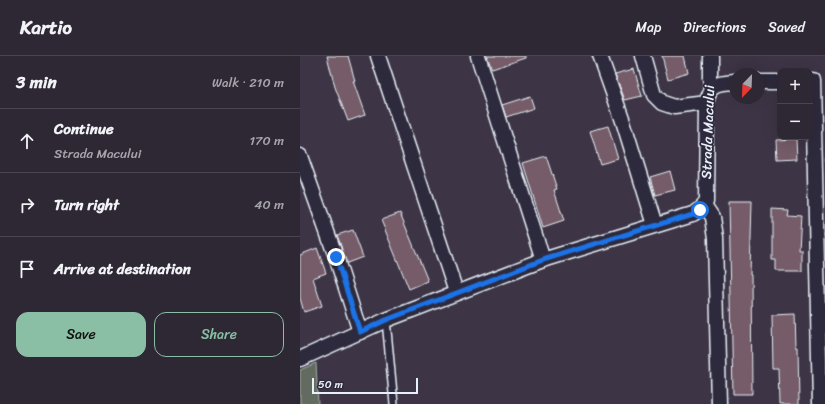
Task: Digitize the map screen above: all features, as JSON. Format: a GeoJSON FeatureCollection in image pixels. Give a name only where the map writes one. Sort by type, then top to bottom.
{"type":"FeatureCollection","features":[{"type":"Feature","properties":{"kind":"street"},"geometry":{"type":"LineString","coordinates":[[378,56],[456,292]]}},
{"type":"Feature","properties":{"kind":"street"},"geometry":{"type":"LineString","coordinates":[[478,56],[543,260]]}},
{"type":"Feature","properties":{"kind":"street"},"geometry":{"type":"LineString","coordinates":[[600,56],[623,121],[655,225]]}},
{"type":"Feature","properties":{"kind":"street"},"geometry":{"type":"LineString","coordinates":[[643,56],[654,96],[662,103],[674,107],[707,103]]}},
{"type":"Feature","properties":{"kind":"street","name":"Strada Macului"},"geometry":{"type":"LineString","coordinates":[[704,205],[706,201],[707,103],[708,96],[712,89],[710,78],[710,56]]}},
{"type":"Feature","properties":{"kind":"street"},"geometry":{"type":"LineString","coordinates":[[816,81],[820,404]]}},
{"type":"Feature","properties":{"kind":"street"},"geometry":{"type":"LineString","coordinates":[[712,89],[716,85],[729,82]]}},
{"type":"Feature","properties":{"kind":"street"},"geometry":{"type":"LineString","coordinates":[[765,82],[777,82]]}},
{"type":"Feature","properties":{"kind":"street"},"geometry":{"type":"LineString","coordinates":[[300,156],[336,257],[360,332]]}},
{"type":"Feature","properties":{"kind":"street"},"geometry":{"type":"LineString","coordinates":[[300,359],[386,320],[456,292],[543,260],[693,214],[700,210],[704,205],[712,217],[715,239],[719,404]]}},
{"type":"Feature","properties":{"kind":"lane"},"geometry":{"type":"LineString","coordinates":[[386,320],[394,404]]}},
{"type":"Feature","properties":{"kind":"shaded area"},"geometry":{"type":"Polygon","coordinates":[[[316,363],[318,404],[300,404],[300,370],[316,363]]]}},
{"type":"Feature","properties":{"kind":"building"},"geometry":{"type":"Polygon","coordinates":[[[327,56],[348,56],[355,81],[353,81],[365,115],[348,121],[335,87],[327,56]]]}},
{"type":"Feature","properties":{"kind":"building"},"geometry":{"type":"Polygon","coordinates":[[[487,56],[526,56],[526,58],[492,69],[487,56]]]}},
{"type":"Feature","properties":{"kind":"building"},"geometry":{"type":"Polygon","coordinates":[[[662,56],[685,56],[689,73],[668,79],[662,56]]]}},
{"type":"Feature","properties":{"kind":"building"},"geometry":{"type":"Polygon","coordinates":[[[634,69],[642,96],[625,100],[615,74],[634,69]]]}},
{"type":"Feature","properties":{"kind":"building"},"geometry":{"type":"Polygon","coordinates":[[[530,96],[534,108],[506,117],[502,105],[530,96]]]}},
{"type":"Feature","properties":{"kind":"building"},"geometry":{"type":"Polygon","coordinates":[[[608,126],[618,159],[600,164],[590,131],[608,126]]]}},
{"type":"Feature","properties":{"kind":"building"},"geometry":{"type":"Polygon","coordinates":[[[776,140],[796,140],[797,159],[777,160],[776,140]]]}},
{"type":"Feature","properties":{"kind":"building"},"geometry":{"type":"Polygon","coordinates":[[[546,156],[557,189],[554,190],[564,221],[543,228],[523,163],[546,156]]]}},
{"type":"Feature","properties":{"kind":"building"},"geometry":{"type":"Polygon","coordinates":[[[670,171],[675,190],[655,195],[650,177],[670,171]]]}},
{"type":"Feature","properties":{"kind":"building"},"geometry":{"type":"Polygon","coordinates":[[[729,201],[752,201],[750,275],[752,394],[733,394],[729,201]]]}},
{"type":"Feature","properties":{"kind":"building"},"geometry":{"type":"Polygon","coordinates":[[[772,209],[788,210],[787,215],[801,216],[799,250],[802,250],[802,271],[776,271],[776,260],[772,260],[772,209]]]}},
{"type":"Feature","properties":{"kind":"building"},"geometry":{"type":"Polygon","coordinates":[[[400,213],[428,281],[409,289],[381,220],[400,213]]]}},
{"type":"Feature","properties":{"kind":"building"},"geometry":{"type":"Polygon","coordinates":[[[353,230],[363,257],[347,263],[337,235],[353,230]]]}},
{"type":"Feature","properties":{"kind":"building"},"geometry":{"type":"Polygon","coordinates":[[[317,248],[326,273],[313,278],[322,306],[304,312],[300,298],[300,255],[317,248]]]}},
{"type":"Feature","properties":{"kind":"building"},"geometry":{"type":"Polygon","coordinates":[[[795,314],[796,347],[798,347],[799,404],[780,404],[779,368],[773,368],[772,315],[795,314]]]}},
{"type":"Feature","properties":{"kind":"route"},"geometry":{"type":"LineString","coordinates":[[336,257],[360,332],[456,292],[543,260],[693,214],[700,210]]}}]}
